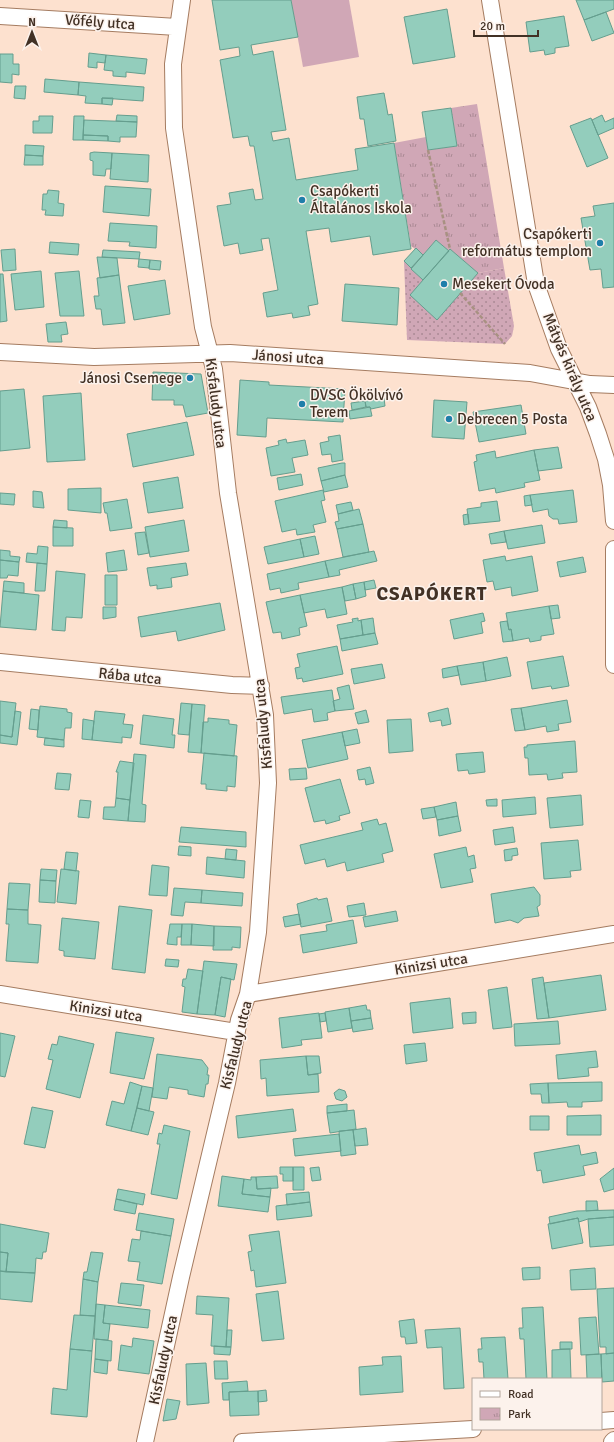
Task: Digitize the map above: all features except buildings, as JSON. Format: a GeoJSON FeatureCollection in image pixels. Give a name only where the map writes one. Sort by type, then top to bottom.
{"type":"FeatureCollection","features":[{"type":"Feature","properties":{"kind":"street","name":"Kisfaludy utca"},"geometry":{"type":"LineString","coordinates":[[145,1442],[181,1276],[227,1083],[236,1032],[248,994],[258,932],[268,783],[265,715],[261,686],[228,493],[214,369],[203,327],[174,128],[172,76],[177,27],[182,0]]}},
{"type":"Feature","properties":{"kind":"street","name":"Mátyás király utca"},"geometry":{"type":"LineString","coordinates":[[490,0],[536,284],[559,349],[588,407],[606,459],[611,485],[614,521]]}},
{"type":"Feature","properties":{"kind":"street","name":"Vőfély utca"},"geometry":{"type":"LineString","coordinates":[[0,16],[177,27]]}},
{"type":"Feature","properties":{"kind":"street","name":"Jánosi utca"},"geometry":{"type":"LineString","coordinates":[[0,352],[94,357],[210,352],[530,373],[614,386]]}},
{"type":"Feature","properties":{"kind":"street"},"geometry":{"type":"LineString","coordinates":[[614,549],[614,665]]}},
{"type":"Feature","properties":{"kind":"street","name":"Rába utca"},"geometry":{"type":"LineString","coordinates":[[0,662],[217,684],[261,686]]}},
{"type":"Feature","properties":{"kind":"street","name":"Kinizsi utca"},"geometry":{"type":"LineString","coordinates":[[248,994],[614,934]]}},
{"type":"Feature","properties":{"kind":"street","name":"Kinizsi utca"},"geometry":{"type":"LineString","coordinates":[[0,994],[236,1032]]}},
{"type":"Feature","properties":{"kind":"street"},"geometry":{"type":"LineString","coordinates":[[602,1421],[614,1420]]}},
{"type":"Feature","properties":{"kind":"street"},"geometry":{"type":"LineString","coordinates":[[242,1442],[344,1439],[472,1429]]}},
{"type":"Feature","properties":{"kind":"path"},"geometry":{"type":"LineString","coordinates":[[428,150],[450,249]]}},
{"type":"Feature","properties":{"kind":"path"},"geometry":{"type":"LineString","coordinates":[[460,292],[505,344]]}},
{"type":"Feature","properties":{"kind":"green space"},"geometry":{"type":"Polygon","coordinates":[[[291,0],[349,0],[359,57],[303,67],[291,0]]]}},
{"type":"Feature","properties":{"kind":"green space"},"geometry":{"type":"Polygon","coordinates":[[[477,104],[504,268],[478,273],[450,249],[449,251],[436,240],[423,255],[411,246],[394,143],[426,137],[428,150],[457,146],[451,108],[477,104]]]}},
{"type":"Feature","properties":{"kind":"green space"},"geometry":{"type":"Polygon","coordinates":[[[436,240],[449,251],[450,249],[478,273],[504,268],[514,326],[512,336],[505,344],[407,340],[404,261],[416,248],[423,255],[436,240]]]}},
{"type":"Feature","properties":{"kind":"place","name":"Csapókerti Általános Iskola"},"geometry":{"type":"Point","coordinates":[302,200]}},
{"type":"Feature","properties":{"kind":"place","name":"Csapókerti református templom"},"geometry":{"type":"Point","coordinates":[600,243]}},
{"type":"Feature","properties":{"kind":"place","name":"Mesekert Óvoda"},"geometry":{"type":"Point","coordinates":[444,284]}},
{"type":"Feature","properties":{"kind":"place","name":"Jánosi Csemege"},"geometry":{"type":"Point","coordinates":[190,378]}},
{"type":"Feature","properties":{"kind":"place","name":"DVSC Ökölvívó Terem"},"geometry":{"type":"Point","coordinates":[302,404]}},
{"type":"Feature","properties":{"kind":"place","name":"Debrecen 5 Posta"},"geometry":{"type":"Point","coordinates":[449,419]}},
{"type":"Feature","properties":{"kind":"district","name":"CSAPÓKERT"},"geometry":{"type":"Point","coordinates":[432,593]}}]}
